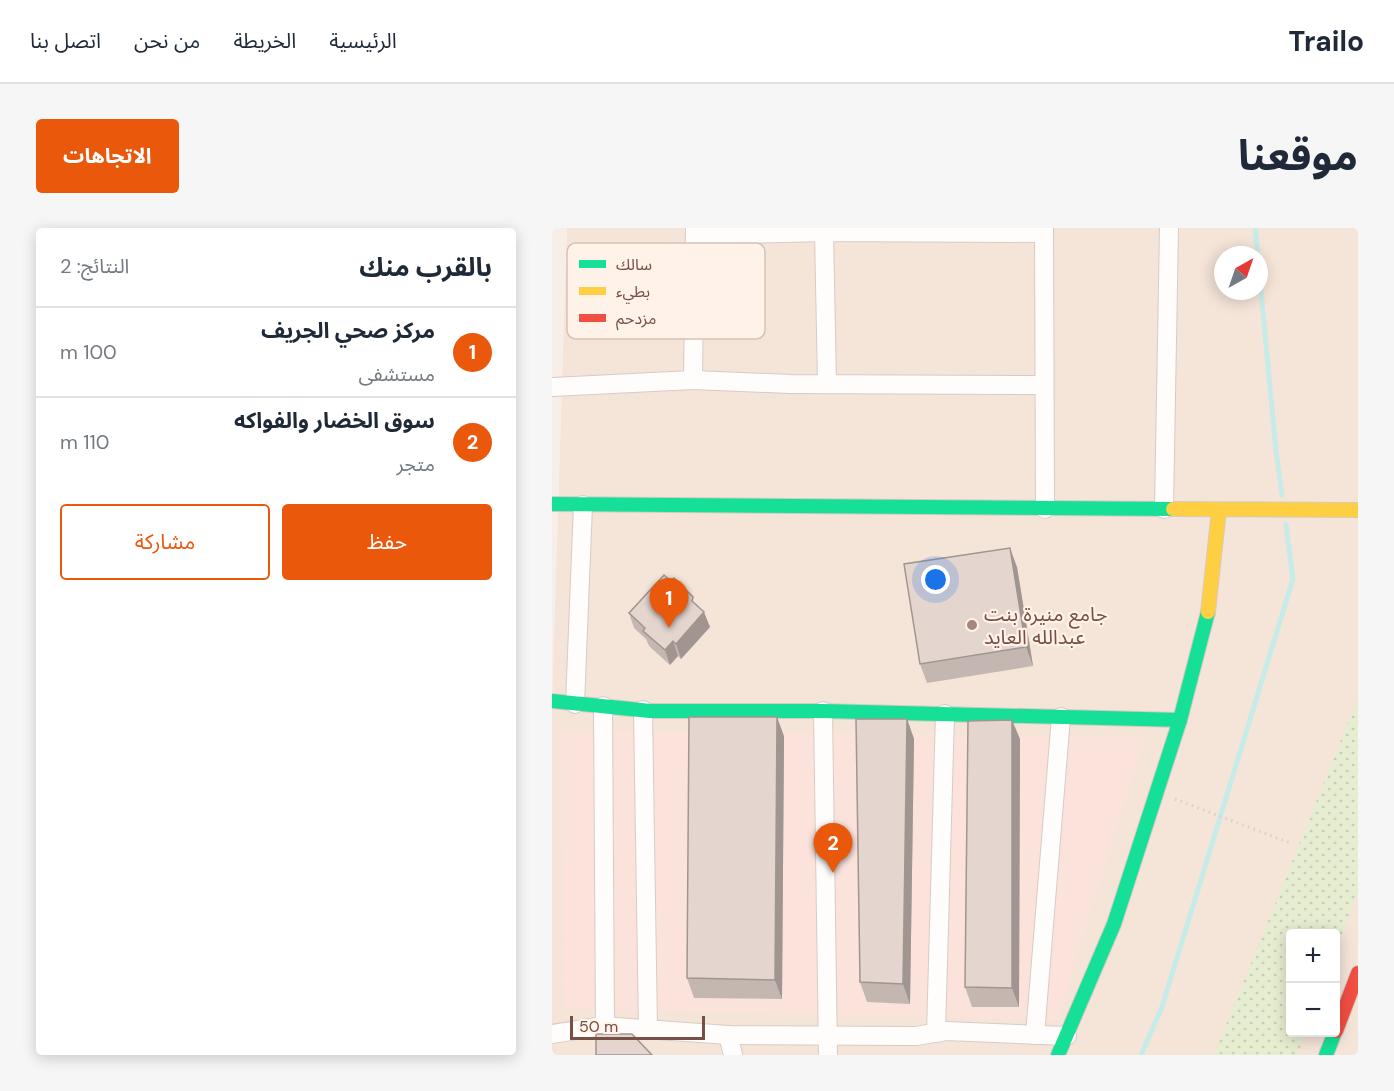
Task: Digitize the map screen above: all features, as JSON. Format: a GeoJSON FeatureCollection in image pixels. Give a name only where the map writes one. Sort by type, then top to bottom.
{"type":"FeatureCollection","features":[{"type":"Feature","properties":{"kind":"street"},"geometry":{"type":"LineString","coordinates":[[1164,509],[1168,228]]}},
{"type":"Feature","properties":{"kind":"street"},"geometry":{"type":"LineString","coordinates":[[695,231],[1044,230],[1045,509]]}},
{"type":"Feature","properties":{"kind":"street"},"geometry":{"type":"LineString","coordinates":[[824,232],[827,383]]}},
{"type":"Feature","properties":{"kind":"street"},"geometry":{"type":"LineString","coordinates":[[693,381],[694,339]]}},
{"type":"Feature","properties":{"kind":"street"},"geometry":{"type":"LineString","coordinates":[[552,387],[693,381],[790,384],[1044,385]]}},
{"type":"Feature","properties":{"kind":"street"},"geometry":{"type":"LineString","coordinates":[[552,504],[1358,510]]}},
{"type":"Feature","properties":{"kind":"street"},"geometry":{"type":"LineString","coordinates":[[575,704],[583,505]]}},
{"type":"Feature","properties":{"kind":"street"},"geometry":{"type":"LineString","coordinates":[[1058,1055],[1114,924],[1180,720],[1207,617],[1219,510]]}},
{"type":"Feature","properties":{"kind":"street"},"geometry":{"type":"LineString","coordinates":[[552,702],[643,710],[823,711],[1180,720]]}},
{"type":"Feature","properties":{"kind":"street"},"geometry":{"type":"LineString","coordinates":[[603,706],[605,1026]]}},
{"type":"Feature","properties":{"kind":"street"},"geometry":{"type":"LineString","coordinates":[[643,710],[648,1029]]}},
{"type":"Feature","properties":{"kind":"street"},"geometry":{"type":"LineString","coordinates":[[823,711],[828,1055]]}},
{"type":"Feature","properties":{"kind":"street"},"geometry":{"type":"LineString","coordinates":[[936,1033],[945,714]]}},
{"type":"Feature","properties":{"kind":"street"},"geometry":{"type":"LineString","coordinates":[[1035,1035],[1061,717]]}},
{"type":"Feature","properties":{"kind":"street"},"geometry":{"type":"LineString","coordinates":[[1340,1019],[1358,973]]}},
{"type":"Feature","properties":{"kind":"street"},"geometry":{"type":"LineString","coordinates":[[552,1034],[605,1026],[728,1035],[916,1036],[946,1032],[1067,1036]]}},
{"type":"Feature","properties":{"kind":"street"},"geometry":{"type":"LineString","coordinates":[[728,1035],[733,1055]]}},
{"type":"Feature","properties":{"kind":"street"},"geometry":{"type":"LineString","coordinates":[[1326,1055],[1333,1037]]}},
{"type":"Feature","properties":{"kind":"path"},"geometry":{"type":"LineString","coordinates":[[1173,798],[1290,843]]}},
{"type":"Feature","properties":{"kind":"shaded area"},"geometry":{"type":"Polygon","coordinates":[[[567,228],[1358,228],[1358,1055],[552,1055],[552,707],[567,228]]]}},
{"type":"Feature","properties":{"kind":"shaded area"},"geometry":{"type":"Polygon","coordinates":[[[561,730],[1145,737],[1057,1020],[565,1009],[561,730]]]}},
{"type":"Feature","properties":{"kind":"green space"},"geometry":{"type":"Polygon","coordinates":[[[1358,698],[1358,891],[1340,941],[1340,929],[1286,929],[1286,1037],[1304,1037],[1297,1055],[1214,1055],[1358,698]]]}},
{"type":"Feature","properties":{"kind":"building","name":"جامع منيرة بنت عبدالله العايد"},"geometry":{"type":"Polygon","coordinates":[[[1010,548],[1026,647],[920,664],[904,564],[1010,548]]]}},
{"type":"Feature","properties":{"kind":"building"},"geometry":{"type":"Polygon","coordinates":[[[664,575],[671,581],[674,578],[704,612],[676,644],[673,641],[665,650],[643,631],[645,628],[629,613],[664,575]]]}},
{"type":"Feature","properties":{"kind":"building"},"geometry":{"type":"Polygon","coordinates":[[[689,717],[777,717],[775,980],[687,978],[689,717]]]}},
{"type":"Feature","properties":{"kind":"building"},"geometry":{"type":"Polygon","coordinates":[[[856,719],[907,719],[903,984],[860,982],[856,719]]]}},
{"type":"Feature","properties":{"kind":"building"},"geometry":{"type":"Polygon","coordinates":[[[1012,720],[1012,988],[965,987],[968,721],[1012,720]]]}},
{"type":"Feature","properties":{"kind":"building"},"geometry":{"type":"Polygon","coordinates":[[[596,1034],[632,1034],[652,1055],[596,1055],[596,1034]]]}},
{"type":"Feature","properties":{"kind":"waterway"},"geometry":{"type":"LineString","coordinates":[[1255,228],[1257,246]]}},
{"type":"Feature","properties":{"kind":"waterway"},"geometry":{"type":"LineString","coordinates":[[1262,300],[1282,495]]}},
{"type":"Feature","properties":{"kind":"waterway"},"geometry":{"type":"LineString","coordinates":[[1141,1055],[1162,1007],[1293,579],[1286,525]]}},
{"type":"Feature","properties":{"kind":"traffic: fast"},"geometry":{"type":"LineString","coordinates":[[552,504],[1173,509]]}},
{"type":"Feature","properties":{"kind":"traffic: fast"},"geometry":{"type":"LineString","coordinates":[[1058,1055],[1114,924],[1180,720],[1208,612]]}},
{"type":"Feature","properties":{"kind":"traffic: fast"},"geometry":{"type":"LineString","coordinates":[[552,701],[650,711],[823,711],[1180,720]]}},
{"type":"Feature","properties":{"kind":"traffic: fast"},"geometry":{"type":"LineString","coordinates":[[1326,1055],[1333,1037]]}},
{"type":"Feature","properties":{"kind":"traffic: slow"},"geometry":{"type":"LineString","coordinates":[[1173,509],[1358,510]]}},
{"type":"Feature","properties":{"kind":"traffic: slow"},"geometry":{"type":"LineString","coordinates":[[1208,612],[1219,510]]}},
{"type":"Feature","properties":{"kind":"traffic: jam"},"geometry":{"type":"LineString","coordinates":[[1340,1020],[1358,973]]}},
{"type":"Feature","properties":{"kind":"place","name":"جامع منيرة بنت عبدالله العايد"},"geometry":{"type":"Point","coordinates":[972,625]}},
{"type":"Feature","properties":{"kind":"place","name":"مركز صحي الجريف"},"geometry":{"type":"Point","coordinates":[669,628]}},
{"type":"Feature","properties":{"kind":"place","name":"سوق الخضار والفواكه"},"geometry":{"type":"Point","coordinates":[833,873]}}]}
